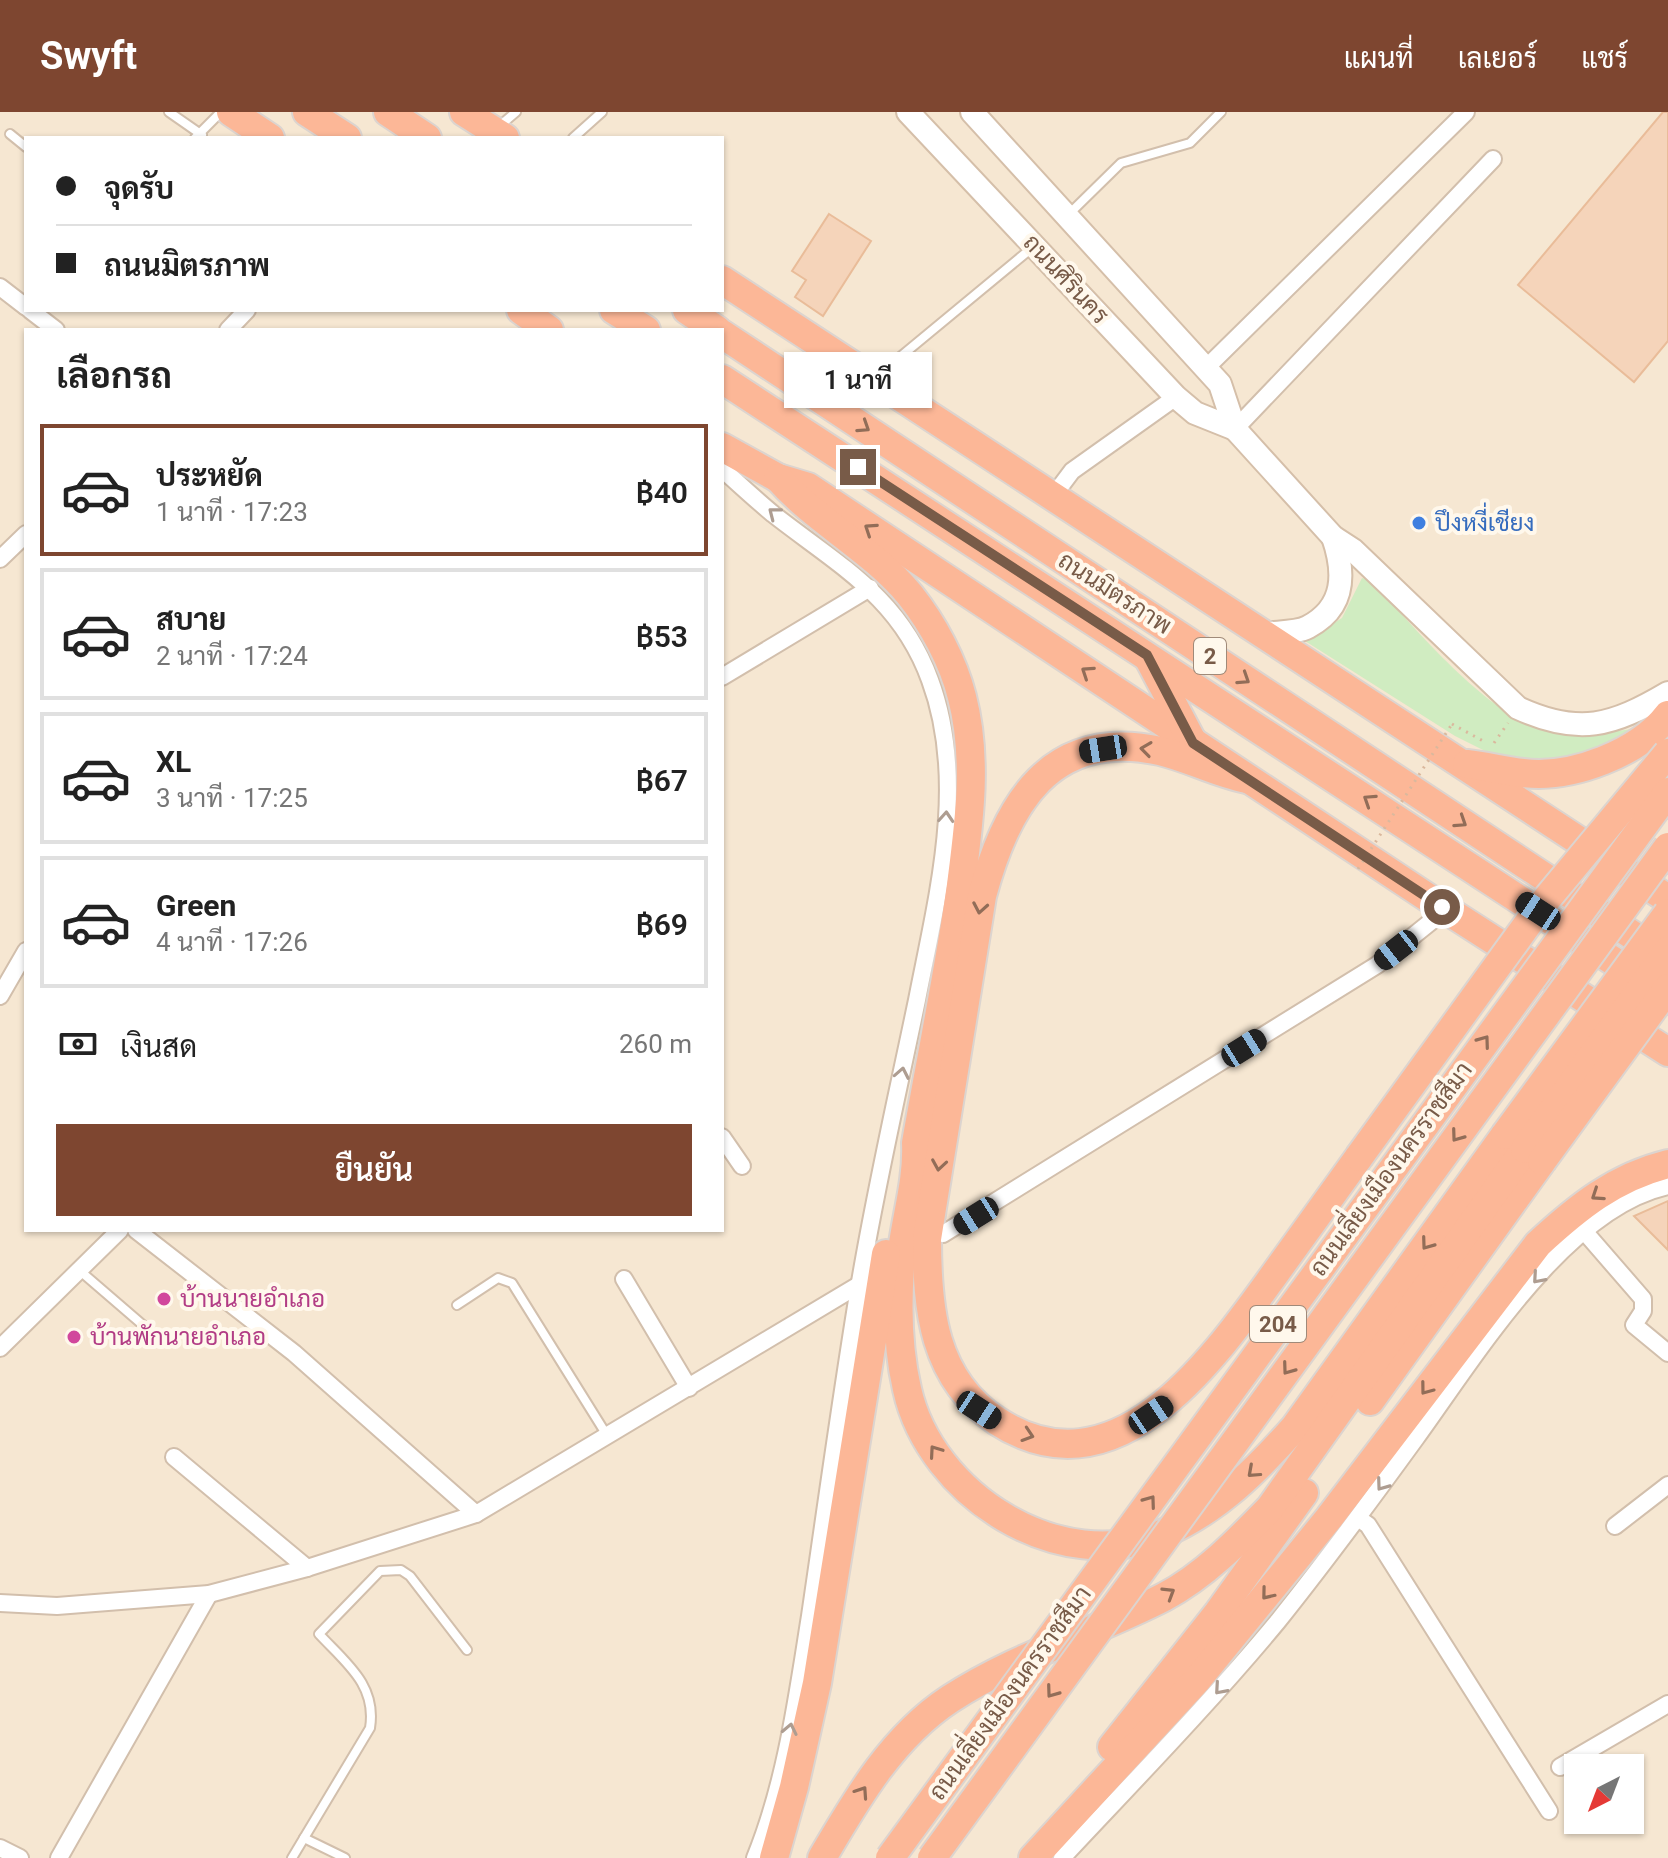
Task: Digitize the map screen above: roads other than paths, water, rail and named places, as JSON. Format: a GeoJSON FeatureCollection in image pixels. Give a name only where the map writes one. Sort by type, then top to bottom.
{"type":"FeatureCollection","features":[{"type":"Feature","properties":{"kind":"highway"},"geometry":{"type":"LineString","coordinates":[[231,112],[267,136]]}},
{"type":"Feature","properties":{"kind":"highway"},"geometry":{"type":"LineString","coordinates":[[307,112],[344,136]]}},
{"type":"Feature","properties":{"kind":"highway"},"geometry":{"type":"LineString","coordinates":[[388,112],[424,136]]}},
{"type":"Feature","properties":{"kind":"highway"},"geometry":{"type":"LineString","coordinates":[[464,112],[499,134]]}},
{"type":"Feature","properties":{"kind":"highway"},"geometry":{"type":"LineString","coordinates":[[724,281],[1668,899]]}},
{"type":"Feature","properties":{"kind":"highway"},"geometry":{"type":"LineString","coordinates":[[524,312],[546,328]]}},
{"type":"Feature","properties":{"kind":"highway"},"geometry":{"type":"LineString","coordinates":[[617,312],[643,328]]}},
{"type":"Feature","properties":{"kind":"highway"},"geometry":{"type":"LineString","coordinates":[[690,312],[714,328]]}},
{"type":"Feature","properties":{"kind":"highway","name":"ถนนมิตรภาพ"},"geometry":{"type":"LineString","coordinates":[[724,335],[1668,959]]}},
{"type":"Feature","properties":{"kind":"highway","name":"ถนนมิตรภาพ"},"geometry":{"type":"LineString","coordinates":[[724,380],[1668,997]]}},
{"type":"Feature","properties":{"kind":"highway"},"geometry":{"type":"LineString","coordinates":[[724,448],[778,478],[808,487],[1247,779],[1668,1052]]}},
{"type":"Feature","properties":{"kind":"highway"},"geometry":{"type":"LineString","coordinates":[[778,478],[796,498],[865,551],[909,594],[941,641],[962,697],[970,750],[967,830],[955,928],[916,1143],[917,1162],[900,1268],[899,1346],[907,1392],[922,1433],[951,1474],[975,1498],[1011,1521],[1046,1537],[1090,1545],[1129,1544],[1164,1533],[1217,1503],[1258,1469],[1295,1427],[1524,1149],[1668,988]]}},
{"type":"Feature","properties":{"kind":"highway"},"geometry":{"type":"LineString","coordinates":[[1147,655],[1193,743]]}},
{"type":"Feature","properties":{"kind":"highway"},"geometry":{"type":"LineString","coordinates":[[1247,779],[1226,775],[1161,752],[1120,746],[1097,749],[1057,765],[1028,787],[1008,818],[994,851],[982,896],[927,1239],[927,1287],[933,1334],[952,1377],[979,1410],[1008,1428],[1038,1439],[1070,1442],[1102,1438],[1134,1426],[1167,1404],[1202,1370],[1664,733]]}},
{"type":"Feature","properties":{"kind":"highway"},"geometry":{"type":"LineString","coordinates":[[1459,764],[1524,774],[1558,772],[1592,764],[1664,733]]}},
{"type":"Feature","properties":{"kind":"highway"},"geometry":{"type":"LineString","coordinates":[[1664,733],[1652,793],[1668,821]]}},
{"type":"Feature","properties":{"kind":"highway","name":"ถนนเลี่ยงเมืองนครราชสีมา"},"geometry":{"type":"LineString","coordinates":[[890,1858],[1668,792]]}},
{"type":"Feature","properties":{"kind":"highway","name":"ถนนเลี่ยงเมืองนครราชสีมา"},"geometry":{"type":"LineString","coordinates":[[932,1858],[1668,847]]}},
{"type":"Feature","properties":{"kind":"highway"},"geometry":{"type":"LineString","coordinates":[[1021,1858],[1218,1613],[1524,1149],[1668,913]]}},
{"type":"Feature","properties":{"kind":"highway"},"geometry":{"type":"LineString","coordinates":[[822,1858],[879,1768],[913,1730],[949,1700],[991,1676],[1167,1596],[1236,1543],[1270,1508],[1668,951]]}},
{"type":"Feature","properties":{"kind":"highway"},"geometry":{"type":"LineString","coordinates":[[774,1858],[817,1683],[903,1160],[916,1143]]}},
{"type":"Feature","properties":{"kind":"highway"},"geometry":{"type":"LineString","coordinates":[[1033,1858],[1197,1680],[1329,1518],[1538,1244],[1573,1211],[1613,1185],[1668,1164]]}},
{"type":"Feature","properties":{"kind":"street","name":"ถนนศิรินคร"},"geometry":{"type":"LineString","coordinates":[[908,112],[1176,397],[1195,413],[1235,429]]}},
{"type":"Feature","properties":{"kind":"street","name":"ถนนศิรินคร"},"geometry":{"type":"LineString","coordinates":[[972,112],[1220,384],[1235,429],[1333,537],[1353,550],[1518,708],[1546,721],[1583,727],[1628,716],[1668,693]]}},
{"type":"Feature","properties":{"kind":"street"},"geometry":{"type":"LineString","coordinates":[[1206,368],[1466,112]]}},
{"type":"Feature","properties":{"kind":"street"},"geometry":{"type":"LineString","coordinates":[[1235,429],[1493,159]]}},
{"type":"Feature","properties":{"kind":"street"},"geometry":{"type":"LineString","coordinates":[[0,287],[24,305]]}},
{"type":"Feature","properties":{"kind":"street"},"geometry":{"type":"LineString","coordinates":[[33,312],[53,328]]}},
{"type":"Feature","properties":{"kind":"street"},"geometry":{"type":"LineString","coordinates":[[230,328],[245,312]]}},
{"type":"Feature","properties":{"kind":"street"},"geometry":{"type":"LineString","coordinates":[[1054,495],[1072,471],[1176,397]]}},
{"type":"Feature","properties":{"kind":"street"},"geometry":{"type":"LineString","coordinates":[[724,471],[774,514],[836,558],[870,588],[907,632],[930,679],[944,727],[949,774],[936,904],[864,1284],[797,1692],[779,1783],[755,1858]]}},
{"type":"Feature","properties":{"kind":"street"},"geometry":{"type":"LineString","coordinates":[[0,559],[24,536]]}},
{"type":"Feature","properties":{"kind":"street","name":"ถนนศิรินคร"},"geometry":{"type":"LineString","coordinates":[[1264,634],[1307,628],[1327,612],[1339,592],[1343,566],[1333,537]]}},
{"type":"Feature","properties":{"kind":"street"},"geometry":{"type":"LineString","coordinates":[[724,676],[870,588]]}},
{"type":"Feature","properties":{"kind":"street"},"geometry":{"type":"LineString","coordinates":[[946,1236],[1377,965],[1433,920],[1442,907]]}},
{"type":"Feature","properties":{"kind":"street"},"geometry":{"type":"LineString","coordinates":[[0,996],[24,954]]}},
{"type":"Feature","properties":{"kind":"street"},"geometry":{"type":"LineString","coordinates":[[724,1140],[742,1166]]}},
{"type":"Feature","properties":{"kind":"street"},"geometry":{"type":"LineString","coordinates":[[1062,1858],[1213,1697],[1358,1518],[1513,1306],[1584,1231],[1622,1205],[1668,1186]]}},
{"type":"Feature","properties":{"kind":"street"},"geometry":{"type":"LineString","coordinates":[[1584,1231],[1643,1299],[1643,1311],[1634,1325],[1668,1353]]}},
{"type":"Feature","properties":{"kind":"street"},"geometry":{"type":"LineString","coordinates":[[0,1348],[77,1268],[118,1232]]}},
{"type":"Feature","properties":{"kind":"street"},"geometry":{"type":"LineString","coordinates":[[139,1232],[294,1353],[476,1514]]}},
{"type":"Feature","properties":{"kind":"street"},"geometry":{"type":"LineString","coordinates":[[624,1279],[689,1388]]}},
{"type":"Feature","properties":{"kind":"street"},"geometry":{"type":"LineString","coordinates":[[0,1603],[57,1606],[209,1594],[307,1568],[476,1514],[609,1438],[864,1284]]}},
{"type":"Feature","properties":{"kind":"street"},"geometry":{"type":"LineString","coordinates":[[174,1457],[307,1568]]}},
{"type":"Feature","properties":{"kind":"street"},"geometry":{"type":"LineString","coordinates":[[1615,1526],[1668,1485]]}},
{"type":"Feature","properties":{"kind":"street"},"geometry":{"type":"LineString","coordinates":[[1358,1518],[1368,1525],[1549,1811]]}},
{"type":"Feature","properties":{"kind":"street"},"geometry":{"type":"LineString","coordinates":[[59,1858],[209,1594]]}},
{"type":"Feature","properties":{"kind":"street"},"geometry":{"type":"LineString","coordinates":[[1560,1767],[1668,1704]]}},
{"type":"Feature","properties":{"kind":"street"},"geometry":{"type":"LineString","coordinates":[[0,1848],[20,1858]]}},
{"type":"Feature","properties":{"kind":"lane"},"geometry":{"type":"LineString","coordinates":[[169,112],[198,136],[221,112]]}},
{"type":"Feature","properties":{"kind":"lane"},"geometry":{"type":"LineString","coordinates":[[499,134],[516,112]]}},
{"type":"Feature","properties":{"kind":"lane"},"geometry":{"type":"LineString","coordinates":[[575,136],[602,112]]}},
{"type":"Feature","properties":{"kind":"lane"},"geometry":{"type":"LineString","coordinates":[[1067,215],[1121,163],[1190,143],[1221,112]]}},
{"type":"Feature","properties":{"kind":"lane"},"geometry":{"type":"LineString","coordinates":[[10,134],[24,145]]}},
{"type":"Feature","properties":{"kind":"lane"},"geometry":{"type":"LineString","coordinates":[[874,379],[1035,246]]}},
{"type":"Feature","properties":{"kind":"lane"},"geometry":{"type":"LineString","coordinates":[[77,1268],[151,1332]]}},
{"type":"Feature","properties":{"kind":"lane"},"geometry":{"type":"LineString","coordinates":[[457,1305],[498,1278],[512,1283],[609,1438]]}},
{"type":"Feature","properties":{"kind":"lane"},"geometry":{"type":"LineString","coordinates":[[292,1858],[370,1728],[368,1691],[360,1677],[319,1634],[380,1571],[389,1569],[410,1576],[467,1650]]}},
{"type":"Feature","properties":{"kind":"lane"},"geometry":{"type":"LineString","coordinates":[[304,1838],[345,1858]]}},
{"type":"Feature","properties":{"kind":"place","name":"ปึงหงี่เชียง"},"geometry":{"type":"Point","coordinates":[1419,523]}},
{"type":"Feature","properties":{"kind":"place","name":"บ้านนายอำเภอ"},"geometry":{"type":"Point","coordinates":[164,1299]}},
{"type":"Feature","properties":{"kind":"place","name":"บ้านพักนายอำเภอ"},"geometry":{"type":"Point","coordinates":[74,1337]}}]}
